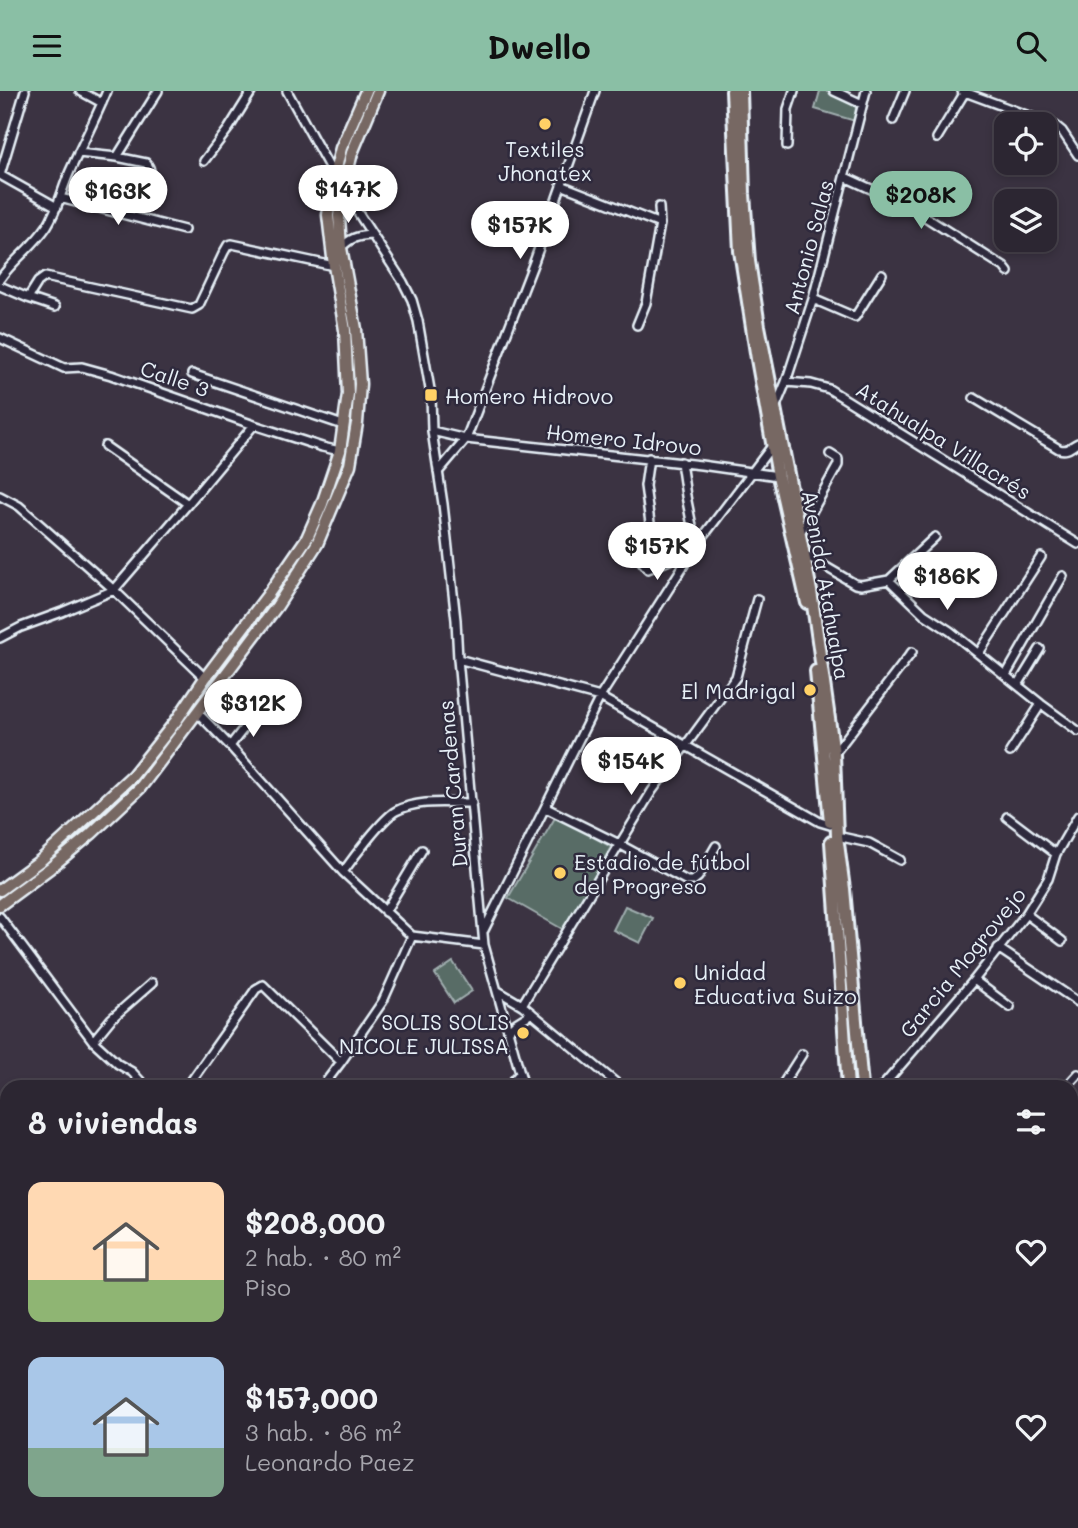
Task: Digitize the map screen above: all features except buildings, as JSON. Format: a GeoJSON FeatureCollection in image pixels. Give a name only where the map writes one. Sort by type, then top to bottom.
{"type":"FeatureCollection","features":[{"type":"Feature","properties":{"kind":"highway","name":"Avenida Atahualpa"},"geometry":{"type":"LineString","coordinates":[[732,91],[740,251],[752,335],[778,476],[800,554],[820,646],[834,754],[837,836],[861,1080]]}},
{"type":"Feature","properties":{"kind":"highway","name":"Avenida Atahualpa"},"geometry":{"type":"LineString","coordinates":[[741,91],[749,261],[758,326],[800,533],[800,554],[814,648],[830,825],[848,1080]]}},
{"type":"Feature","properties":{"kind":"main road"},"geometry":{"type":"LineString","coordinates":[[0,890],[41,860],[133,775],[176,721],[307,538],[340,451],[348,394],[345,330],[328,215],[341,148],[366,91]]}},
{"type":"Feature","properties":{"kind":"main road"},"geometry":{"type":"LineString","coordinates":[[0,905],[91,834],[140,788],[277,606],[317,544],[350,465],[357,423],[360,384],[356,329],[341,249],[339,216],[352,153],[378,91]]}},
{"type":"Feature","properties":{"kind":"street"},"geometry":{"type":"LineString","coordinates":[[25,91],[0,175],[57,207]]}},
{"type":"Feature","properties":{"kind":"street"},"geometry":{"type":"LineString","coordinates":[[80,91],[102,103]]}},
{"type":"Feature","properties":{"kind":"street"},"geometry":{"type":"LineString","coordinates":[[0,279],[45,229],[107,91]]}},
{"type":"Feature","properties":{"kind":"street"},"geometry":{"type":"LineString","coordinates":[[117,157],[158,91]]}},
{"type":"Feature","properties":{"kind":"street"},"geometry":{"type":"LineString","coordinates":[[204,160],[229,128],[252,91]]}},
{"type":"Feature","properties":{"kind":"street","name":"Duran Cardenas"},"geometry":{"type":"LineString","coordinates":[[287,91],[334,176],[403,282],[418,321],[431,395],[432,431],[456,620],[484,946],[522,1080]]}},
{"type":"Feature","properties":{"kind":"street"},"geometry":{"type":"LineString","coordinates":[[438,472],[466,439],[595,91]]}},
{"type":"Feature","properties":{"kind":"street"},"geometry":{"type":"LineString","coordinates":[[787,146],[789,109],[794,91]]}},
{"type":"Feature","properties":{"kind":"street"},"geometry":{"type":"LineString","coordinates":[[834,91],[862,104]]}},
{"type":"Feature","properties":{"kind":"street","name":"Antonio Salas"},"geometry":{"type":"LineString","coordinates":[[775,410],[813,299],[866,91]]}},
{"type":"Feature","properties":{"kind":"street"},"geometry":{"type":"LineString","coordinates":[[893,120],[905,91]]}},
{"type":"Feature","properties":{"kind":"street"},"geometry":{"type":"LineString","coordinates":[[937,138],[964,92],[1056,126],[1078,155]]}},
{"type":"Feature","properties":{"kind":"street"},"geometry":{"type":"LineString","coordinates":[[78,153],[146,163],[150,169],[148,195]]}},
{"type":"Feature","properties":{"kind":"street"},"geometry":{"type":"LineString","coordinates":[[845,177],[908,206],[1008,272]]}},
{"type":"Feature","properties":{"kind":"street"},"geometry":{"type":"LineString","coordinates":[[561,185],[660,224]]}},
{"type":"Feature","properties":{"kind":"street"},"geometry":{"type":"LineString","coordinates":[[60,198],[184,230]]}},
{"type":"Feature","properties":{"kind":"street"},"geometry":{"type":"LineString","coordinates":[[637,325],[646,303],[660,224],[659,207]]}},
{"type":"Feature","properties":{"kind":"street"},"geometry":{"type":"LineString","coordinates":[[341,249],[349,239],[372,235]]}},
{"type":"Feature","properties":{"kind":"street"},"geometry":{"type":"LineString","coordinates":[[28,298],[38,282],[45,277],[192,309],[199,305],[224,252],[228,245],[232,244],[334,266]]}},
{"type":"Feature","properties":{"kind":"street"},"geometry":{"type":"LineString","coordinates":[[813,299],[855,317],[882,274]]}},
{"type":"Feature","properties":{"kind":"street"},"geometry":{"type":"LineString","coordinates":[[0,286],[55,307]]}},
{"type":"Feature","properties":{"kind":"street","name":"Calle 3"},"geometry":{"type":"LineString","coordinates":[[0,338],[61,367],[82,367],[111,375],[254,425],[340,451]]}},
{"type":"Feature","properties":{"kind":"street"},"geometry":{"type":"LineString","coordinates":[[192,374],[343,425]]}},
{"type":"Feature","properties":{"kind":"street","name":"Atahualpa Villacrés"},"geometry":{"type":"LineString","coordinates":[[786,382],[811,384],[829,390],[1078,544]]}},
{"type":"Feature","properties":{"kind":"street"},"geometry":{"type":"LineString","coordinates":[[974,398],[1064,451],[1076,444],[1078,436]]}},
{"type":"Feature","properties":{"kind":"street"},"geometry":{"type":"LineString","coordinates":[[0,638],[114,590],[254,425]]}},
{"type":"Feature","properties":{"kind":"street","name":"Homero Idrovo"},"geometry":{"type":"LineString","coordinates":[[432,431],[466,439],[681,462],[778,476]]}},
{"type":"Feature","properties":{"kind":"street"},"geometry":{"type":"LineString","coordinates":[[105,446],[188,504]]}},
{"type":"Feature","properties":{"kind":"street"},"geometry":{"type":"LineString","coordinates":[[483,931],[600,697],[695,548],[773,446]]}},
{"type":"Feature","properties":{"kind":"street"},"geometry":{"type":"LineString","coordinates":[[800,533],[838,464],[838,459],[830,454]]}},
{"type":"Feature","properties":{"kind":"street"},"geometry":{"type":"LineString","coordinates":[[649,459],[645,486],[650,523],[635,548],[635,553],[648,569],[695,548]]}},
{"type":"Feature","properties":{"kind":"street"},"geometry":{"type":"LineString","coordinates":[[681,462],[695,548]]}},
{"type":"Feature","properties":{"kind":"street"},"geometry":{"type":"LineString","coordinates":[[0,496],[19,506],[114,590],[205,678]]}},
{"type":"Feature","properties":{"kind":"street"},"geometry":{"type":"LineString","coordinates":[[800,554],[861,585],[889,580],[935,537]]}},
{"type":"Feature","properties":{"kind":"street"},"geometry":{"type":"LineString","coordinates":[[979,653],[1041,557]]}},
{"type":"Feature","properties":{"kind":"street"},"geometry":{"type":"LineString","coordinates":[[1006,675],[1063,576]]}},
{"type":"Feature","properties":{"kind":"street"},"geometry":{"type":"LineString","coordinates":[[889,580],[925,614],[1078,731]]}},
{"type":"Feature","properties":{"kind":"street"},"geometry":{"type":"LineString","coordinates":[[522,1005],[652,791],[736,677],[757,599]]}},
{"type":"Feature","properties":{"kind":"street"},"geometry":{"type":"LineString","coordinates":[[1018,685],[1040,649]]}},
{"type":"Feature","properties":{"kind":"street"},"geometry":{"type":"LineString","coordinates":[[834,754],[912,652]]}},
{"type":"Feature","properties":{"kind":"street"},"geometry":{"type":"LineString","coordinates":[[458,659],[600,697],[820,822],[830,825]]}},
{"type":"Feature","properties":{"kind":"street"},"geometry":{"type":"LineString","coordinates":[[1010,752],[1041,704]]}},
{"type":"Feature","properties":{"kind":"street"},"geometry":{"type":"LineString","coordinates":[[197,712],[343,872],[412,936],[484,946]]}},
{"type":"Feature","properties":{"kind":"street"},"geometry":{"type":"LineString","coordinates":[[230,746],[254,715]]}},
{"type":"Feature","properties":{"kind":"street"},"geometry":{"type":"LineString","coordinates":[[343,872],[388,817],[396,811],[417,804],[472,803]]}},
{"type":"Feature","properties":{"kind":"street"},"geometry":{"type":"LineString","coordinates":[[546,808],[619,843],[687,881],[698,877],[716,846]]}},
{"type":"Feature","properties":{"kind":"street"},"geometry":{"type":"LineString","coordinates":[[1007,817],[1056,854]]}},
{"type":"Feature","properties":{"kind":"street","name":"Garcia Mogrovejo"},"geometry":{"type":"LineString","coordinates":[[888,1080],[974,980],[1026,914],[1048,879],[1056,854],[1078,817]]}},
{"type":"Feature","properties":{"kind":"street"},"geometry":{"type":"LineString","coordinates":[[837,836],[869,843],[900,860]]}},
{"type":"Feature","properties":{"kind":"street"},"geometry":{"type":"LineString","coordinates":[[385,912],[422,850]]}},
{"type":"Feature","properties":{"kind":"street"},"geometry":{"type":"LineString","coordinates":[[1026,914],[1062,941]]}},
{"type":"Feature","properties":{"kind":"street"},"geometry":{"type":"LineString","coordinates":[[0,917],[93,1041],[139,1080]]}},
{"type":"Feature","properties":{"kind":"street"},"geometry":{"type":"LineString","coordinates":[[329,1079],[383,1001],[412,936]]}},
{"type":"Feature","properties":{"kind":"street"},"geometry":{"type":"LineString","coordinates":[[998,948],[1078,1002]]}},
{"type":"Feature","properties":{"kind":"street"},"geometry":{"type":"LineString","coordinates":[[974,980],[1010,1007]]}},
{"type":"Feature","properties":{"kind":"street"},"geometry":{"type":"LineString","coordinates":[[93,1041],[111,1019],[152,983]]}},
{"type":"Feature","properties":{"kind":"street"},"geometry":{"type":"LineString","coordinates":[[192,1080],[256,989],[263,985],[341,1062]]}},
{"type":"Feature","properties":{"kind":"street"},"geometry":{"type":"LineString","coordinates":[[497,991],[522,1005],[613,1080]]}},
{"type":"Feature","properties":{"kind":"street"},"geometry":{"type":"LineString","coordinates":[[508,1031],[532,1013]]}},
{"type":"Feature","properties":{"kind":"street"},"geometry":{"type":"LineString","coordinates":[[785,1080],[802,1054]]}},
{"type":"Feature","properties":{"kind":"street"},"geometry":{"type":"LineString","coordinates":[[514,1080],[520,1073]]}},
{"type":"Feature","properties":{"kind":"green space"},"geometry":{"type":"Polygon","coordinates":[[[820,91],[829,91],[856,105],[855,121],[815,109],[820,91]]]}},
{"type":"Feature","properties":{"kind":"green space","name":"Estadio de fútbol del Progreso"},"geometry":{"type":"Polygon","coordinates":[[[556,816],[611,847],[564,930],[508,898],[556,816]]]}},
{"type":"Feature","properties":{"kind":"green space"},"geometry":{"type":"Polygon","coordinates":[[[625,906],[653,918],[640,943],[613,930],[625,906]]]}},
{"type":"Feature","properties":{"kind":"green space"},"geometry":{"type":"Polygon","coordinates":[[[453,962],[472,991],[454,1003],[435,974],[453,962]]]}},
{"type":"Feature","properties":{"kind":"place","name":"Textiles Jhonatex"},"geometry":{"type":"Point","coordinates":[545,124]}},
{"type":"Feature","properties":{"kind":"place","name":"Homero Hidrovo"},"geometry":{"type":"Point","coordinates":[431,395]}},
{"type":"Feature","properties":{"kind":"place","name":"El Madrigal"},"geometry":{"type":"Point","coordinates":[810,690]}},
{"type":"Feature","properties":{"kind":"place","name":"Estadio de fútbol del Progreso"},"geometry":{"type":"Point","coordinates":[560,873]}},
{"type":"Feature","properties":{"kind":"place","name":"Unidad Educativa Suizo"},"geometry":{"type":"Point","coordinates":[680,983]}},
{"type":"Feature","properties":{"kind":"place","name":"SOLIS SOLIS NICOLE JULISSA"},"geometry":{"type":"Point","coordinates":[523,1033]}}]}
